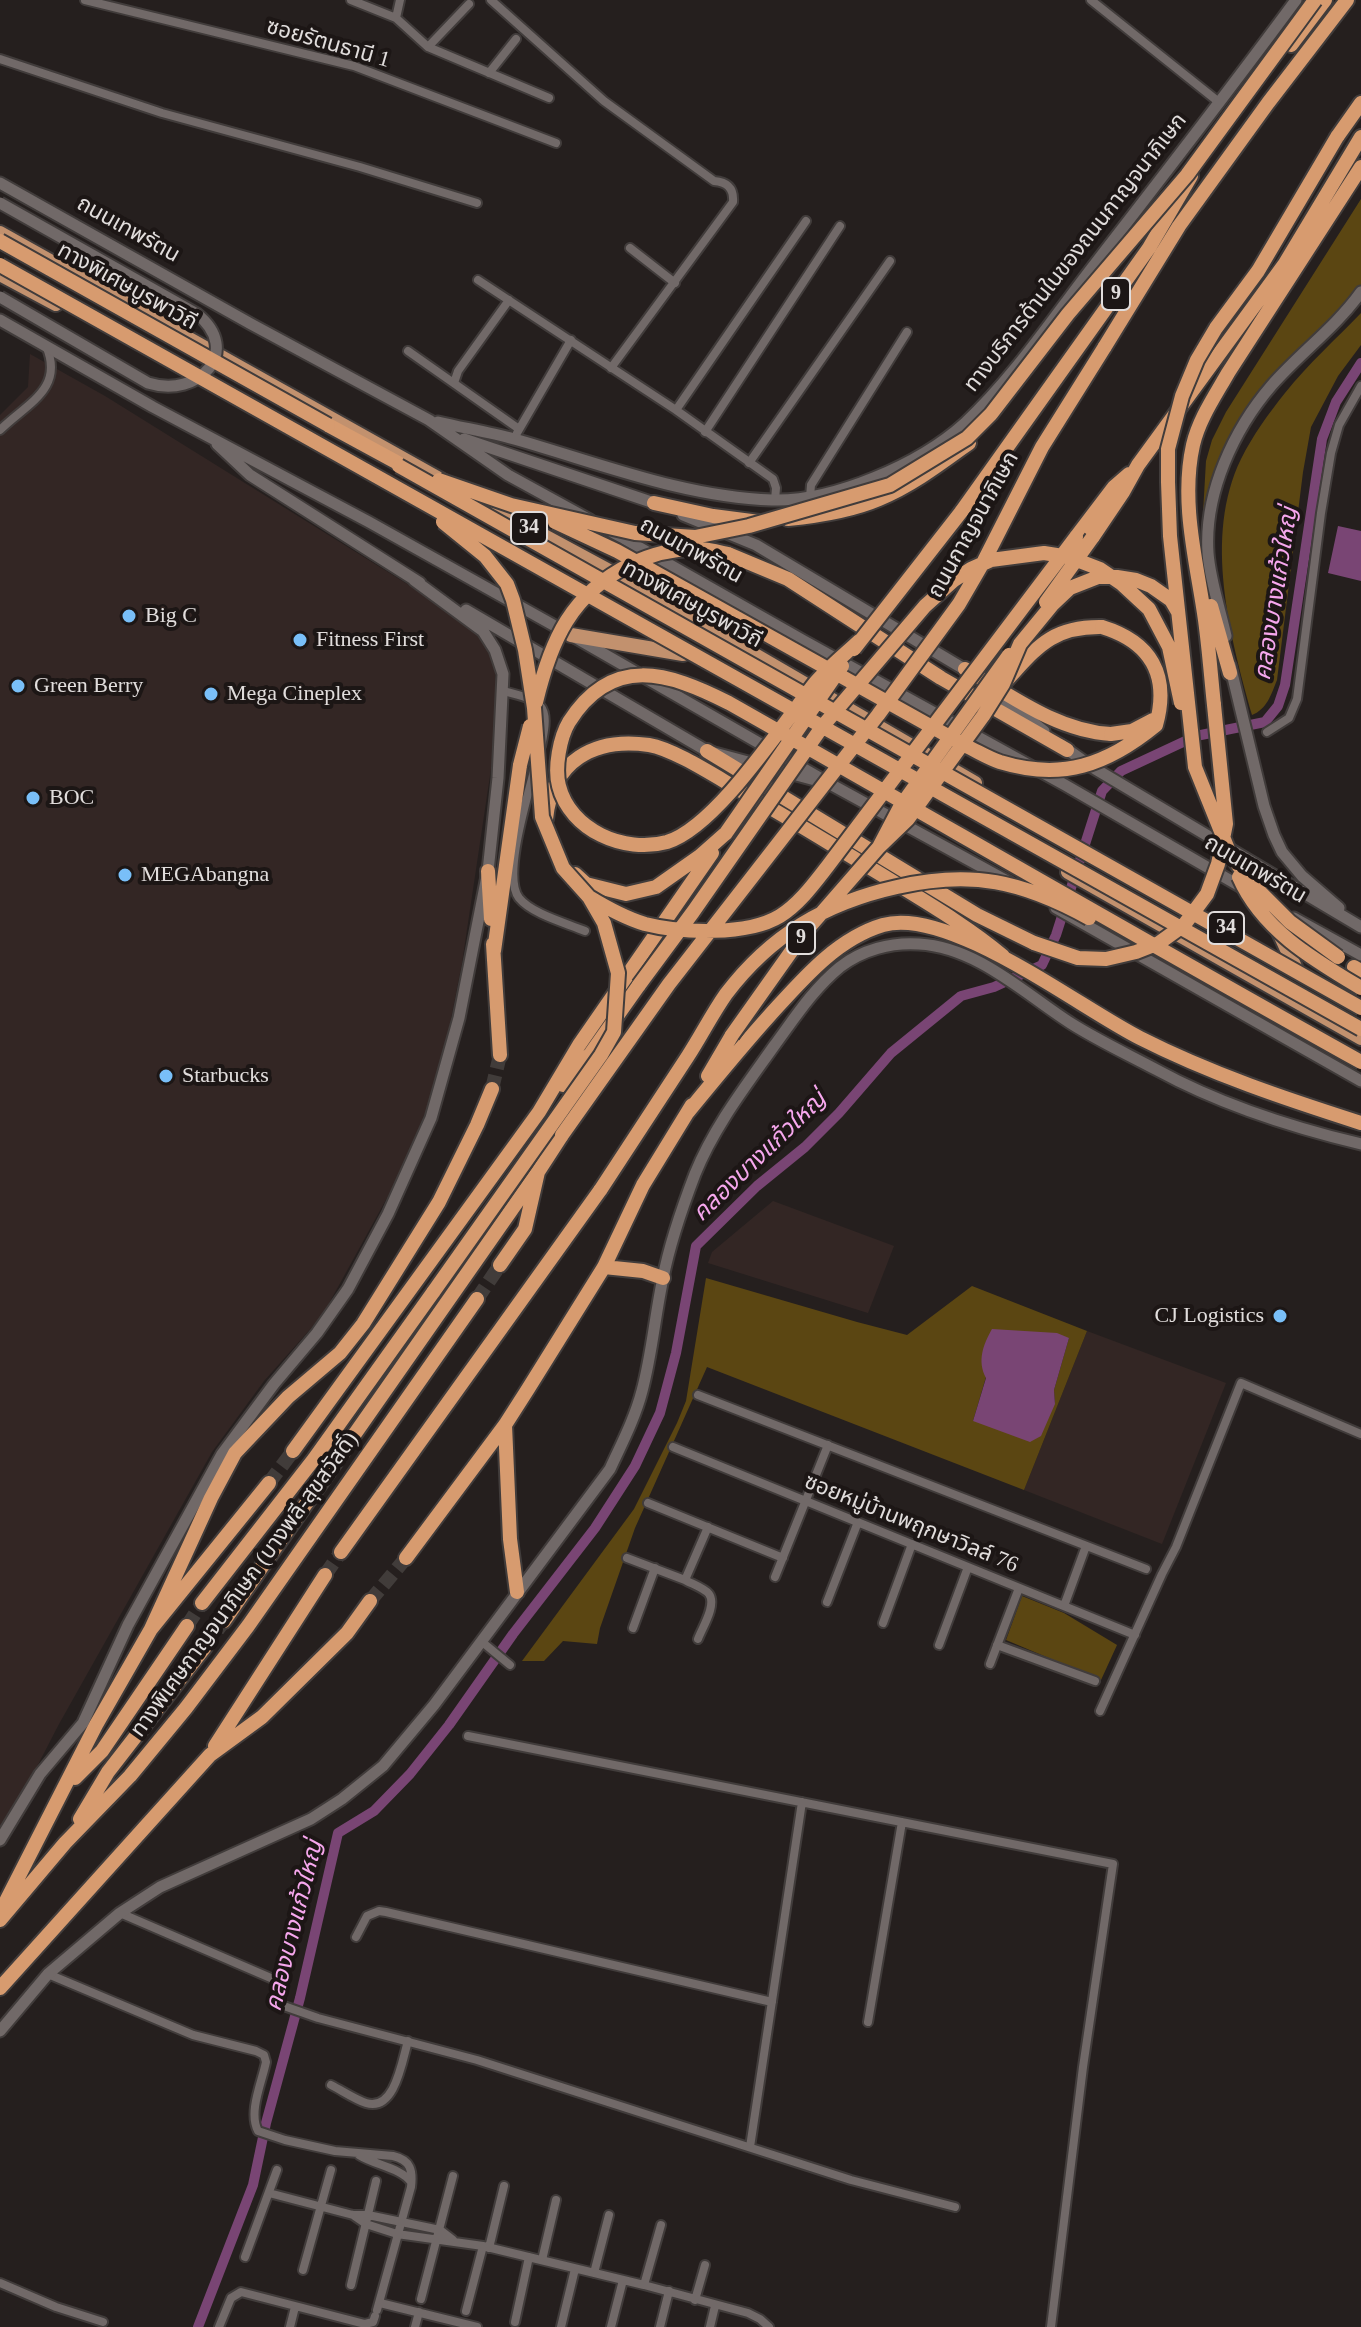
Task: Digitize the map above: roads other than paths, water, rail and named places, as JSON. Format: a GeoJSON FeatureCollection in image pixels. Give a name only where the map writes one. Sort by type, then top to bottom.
{"type":"FeatureCollection","features":[{"type":"Feature","properties":{"kind":"highway"},"geometry":{"type":"LineString","coordinates":[[511,505],[635,533],[695,537],[749,526],[890,485],[967,438],[991,414],[1068,314],[1187,175],[1315,0]]}},
{"type":"Feature","properties":{"kind":"highway","name":"ถนนกาญจนาภิเษก"},"geometry":{"type":"LineString","coordinates":[[633,980],[726,833],[859,641],[961,512],[1149,248],[1192,175],[1325,0]]}},
{"type":"Feature","properties":{"kind":"highway","name":"ถนนกาญจนาภิเษก"},"geometry":{"type":"LineString","coordinates":[[538,1172],[669,984],[878,715],[959,604],[991,549],[1042,447],[1179,226],[1347,0]]}},
{"type":"Feature","properties":{"kind":"highway"},"geometry":{"type":"LineString","coordinates":[[1195,767],[1170,536],[1168,449],[1182,396],[1197,360],[1216,328],[1258,271],[1337,137],[1361,103]]}},
{"type":"Feature","properties":{"kind":"highway","name":"9"},"geometry":{"type":"LineString","coordinates":[[688,1112],[732,1035],[805,932],[879,847],[900,807],[1092,538],[1138,465],[1284,265],[1361,137]]}},
{"type":"Feature","properties":{"kind":"highway"},"geometry":{"type":"LineString","coordinates":[[707,751],[977,915],[1034,943],[1078,958],[1106,959],[1159,943],[1184,925],[1207,894],[1218,864],[1226,824],[1205,621],[1189,520],[1189,473],[1193,444],[1211,403],[1276,296],[1361,167]]}},
{"type":"Feature","properties":{"kind":"highway"},"geometry":{"type":"LineString","coordinates":[[654,503],[756,522],[803,518],[878,500],[935,468],[969,443],[1138,236],[1192,175]]}},
{"type":"Feature","properties":{"kind":"highway"},"geometry":{"type":"LineString","coordinates":[[1345,192],[1361,186]]}},
{"type":"Feature","properties":{"kind":"highway","name":"34"},"geometry":{"type":"LineString","coordinates":[[0,233],[633,584],[1361,1006]]}},
{"type":"Feature","properties":{"kind":"highway","name":"ทางพิเศษบูรพาวิถี"},"geometry":{"type":"LineString","coordinates":[[0,241],[1361,1006]]}},
{"type":"Feature","properties":{"kind":"highway","name":"ทางพิเศษบูรพาวิถี"},"geometry":{"type":"LineString","coordinates":[[0,265],[1361,1029]]}},
{"type":"Feature","properties":{"kind":"highway","name":"34"},"geometry":{"type":"LineString","coordinates":[[0,274],[265,419],[1361,1038]]}},
{"type":"Feature","properties":{"kind":"highway"},"geometry":{"type":"LineString","coordinates":[[390,484],[485,556],[507,584],[519,619],[534,708],[542,817],[563,868],[589,897],[628,917],[645,924],[706,931],[738,929],[778,917],[801,899],[1114,487],[1138,465]]}},
{"type":"Feature","properties":{"kind":"highway"},"geometry":{"type":"LineString","coordinates":[[399,466],[511,505],[617,551],[998,761],[1034,769],[1068,769],[1090,763],[1115,755],[1135,742],[1156,725],[1160,710],[1162,689],[1155,667],[1135,642],[1102,627],[1082,627],[1050,638],[1003,684]]}},
{"type":"Feature","properties":{"kind":"highway"},"geometry":{"type":"LineString","coordinates":[[1189,520],[1230,673]]}},
{"type":"Feature","properties":{"kind":"highway"},"geometry":{"type":"LineString","coordinates":[[494,951],[520,765],[542,675],[565,623],[594,588],[602,580],[642,558],[667,551],[699,548],[728,554],[788,579],[930,671],[1067,750]]}},
{"type":"Feature","properties":{"kind":"highway"},"geometry":{"type":"LineString","coordinates":[[633,980],[693,912],[832,716],[925,606],[954,580],[991,560],[1044,553],[1069,557],[1100,569],[1149,609],[1169,647],[1195,767],[1240,881],[1251,900],[1279,932],[1311,958],[1361,988]]}},
{"type":"Feature","properties":{"kind":"highway"},"geometry":{"type":"LineString","coordinates":[[879,847],[908,819],[983,716],[1003,684],[1020,644],[1070,588],[1098,577],[1136,580],[1151,586],[1171,600],[1186,625],[1191,649],[1190,669],[1183,690],[1164,715],[1132,731],[1111,734],[1072,727],[1046,715],[965,669]]}},
{"type":"Feature","properties":{"kind":"highway"},"geometry":{"type":"LineString","coordinates":[[571,635],[683,654]]}},
{"type":"Feature","properties":{"kind":"highway"},"geometry":{"type":"LineString","coordinates":[[859,641],[818,680],[780,728],[771,740],[762,752],[724,799],[696,825],[667,842],[635,844],[608,840],[586,826],[571,809],[558,785],[561,734],[593,691],[613,680],[635,675],[664,677],[695,686],[742,710],[769,726],[783,733],[1361,1062]]}},
{"type":"Feature","properties":{"kind":"highway"},"geometry":{"type":"LineString","coordinates":[[726,833],[656,887],[626,894],[586,884],[565,865],[553,847],[546,821],[548,799],[556,780],[575,759],[598,746],[625,743],[653,746],[694,764],[769,807],[959,922],[1003,956],[1138,1037],[1284,1099],[1361,1123]]}},
{"type":"Feature","properties":{"kind":"highway"},"geometry":{"type":"LineString","coordinates":[[1230,854],[1270,903],[1290,922],[1338,957]]}},
{"type":"Feature","properties":{"kind":"highway"},"geometry":{"type":"LineString","coordinates":[[488,871],[500,1055]]}},
{"type":"Feature","properties":{"kind":"highway"},"geometry":{"type":"LineString","coordinates":[[341,1552],[601,1189],[726,995],[758,958],[802,922],[841,902],[930,879],[995,881],[1026,889],[1052,899],[1361,1072]]}},
{"type":"Feature","properties":{"kind":"highway","name":"ทางพิเศษกาญจนาภิเษก (บางพลี-สุขสวัสดิ์)"},"geometry":{"type":"LineString","coordinates":[[202,1603],[314,1459],[566,1107],[614,1032],[618,973],[604,923],[589,897]]}},
{"type":"Feature","properties":{"kind":"highway"},"geometry":{"type":"LineString","coordinates":[[1266,902],[1295,967]]}},
{"type":"Feature","properties":{"kind":"highway"},"geometry":{"type":"LineString","coordinates":[[406,1558],[505,1425],[604,1267],[643,1185],[688,1112],[803,979],[856,936],[888,924],[922,924],[1003,956]]}},
{"type":"Feature","properties":{"kind":"highway","name":"ทางพิเศษกาญจนาภิเษก (บางพลี-สุขสวัสดิ์)"},"geometry":{"type":"LineString","coordinates":[[293,1451],[539,1112],[591,1053],[633,980]]}},
{"type":"Feature","properties":{"kind":"highway"},"geometry":{"type":"LineString","coordinates":[[151,1629],[235,1453],[288,1397],[340,1353],[363,1324],[439,1202],[492,1089]]}},
{"type":"Feature","properties":{"kind":"highway"},"geometry":{"type":"LineString","coordinates":[[500,1265],[530,1217],[538,1172]]}},
{"type":"Feature","properties":{"kind":"highway"},"geometry":{"type":"LineString","coordinates":[[224,1621],[538,1172]]}},
{"type":"Feature","properties":{"kind":"highway"},"geometry":{"type":"LineString","coordinates":[[604,1267],[643,1271],[663,1278]]}},
{"type":"Feature","properties":{"kind":"highway","name":"ทางพิเศษกาญจนาภิเษก (บางพลี-สุขสวัสดิ์)"},"geometry":{"type":"LineString","coordinates":[[0,1920],[65,1843],[130,1776],[186,1708],[248,1626],[477,1299]]}},
{"type":"Feature","properties":{"kind":"highway"},"geometry":{"type":"LineString","coordinates":[[505,1425],[510,1539],[517,1592]]}},
{"type":"Feature","properties":{"kind":"highway","name":"ทางพิเศษกาญจนาภิเษก (บางพลี-สุขสวัสดิ์)"},"geometry":{"type":"LineString","coordinates":[[0,1913],[96,1725],[151,1629],[269,1483]]}},
{"type":"Feature","properties":{"kind":"highway"},"geometry":{"type":"LineString","coordinates":[[0,1988],[210,1755],[325,1575]]}},
{"type":"Feature","properties":{"kind":"highway"},"geometry":{"type":"LineString","coordinates":[[210,1755],[262,1717],[347,1633],[370,1601]]}},
{"type":"Feature","properties":{"kind":"highway","name":"ทางพิเศษกาญจนาภิเษก (บางพลี-สุขสวัสดิ์)"},"geometry":{"type":"LineString","coordinates":[[66,1786],[100,1754],[187,1626]]}},
{"type":"Feature","properties":{"kind":"highway"},"geometry":{"type":"LineString","coordinates":[[65,1843],[108,1772],[205,1647]]}},
{"type":"Feature","properties":{"kind":"main road","name":"ทางบริการด้านในของถนนกาญจนาภิเษก"},"geometry":{"type":"LineString","coordinates":[[429,420],[516,434],[590,463],[713,495],[775,500],[810,497],[848,488],[887,472],[926,451],[964,424],[1007,377],[1296,0]]}},
{"type":"Feature","properties":{"kind":"main road","name":"ถนนเทพรัตน"},"geometry":{"type":"LineString","coordinates":[[0,183],[429,420],[508,475],[1065,785],[1266,902],[1359,965]]}},
{"type":"Feature","properties":{"kind":"main road"},"geometry":{"type":"LineString","coordinates":[[0,203],[205,320],[213,334],[215,350],[211,368],[186,385],[167,387],[148,383],[0,297]]}},
{"type":"Feature","properties":{"kind":"main road"},"geometry":{"type":"LineString","coordinates":[[1361,292],[1273,383],[1236,438],[1223,468],[1209,524],[1208,554],[1230,653],[1230,673],[1264,806],[1282,852],[1302,876],[1361,926]]}},
{"type":"Feature","properties":{"kind":"main road"},"geometry":{"type":"LineString","coordinates":[[0,320],[571,635],[1361,1081]]}},
{"type":"Feature","properties":{"kind":"main road"},"geometry":{"type":"LineString","coordinates":[[205,433],[250,475],[414,580],[707,751],[832,785]]}},
{"type":"Feature","properties":{"kind":"main road"},"geometry":{"type":"LineString","coordinates":[[450,434],[654,503],[756,545],[965,669],[1092,767],[1361,926]]}},
{"type":"Feature","properties":{"kind":"main road"},"geometry":{"type":"LineString","coordinates":[[0,1840],[40,1774],[78,1732],[128,1625],[222,1454],[348,1289],[388,1214],[431,1118],[459,1018],[488,871],[498,778],[503,674],[495,650],[483,631],[414,580]]}},
{"type":"Feature","properties":{"kind":"main road"},"geometry":{"type":"LineString","coordinates":[[0,2031],[22,2001],[48,1974],[120,1913],[160,1887],[311,1819],[342,1799],[383,1766],[434,1705],[610,1469],[631,1426],[642,1391],[663,1278],[681,1212],[697,1171],[722,1120],[819,987],[842,966],[865,952],[889,945],[918,944],[952,949],[985,966],[1074,1025],[1207,1095],[1317,1133],[1361,1144]]}},
{"type":"Feature","properties":{"kind":"street","name":"ซอยรัตนธานี 1"},"geometry":{"type":"LineString","coordinates":[[85,0],[354,66],[556,143]]}},
{"type":"Feature","properties":{"kind":"street"},"geometry":{"type":"LineString","coordinates":[[351,0],[396,18],[428,47],[549,98]]}},
{"type":"Feature","properties":{"kind":"street"},"geometry":{"type":"LineString","coordinates":[[396,18],[400,0]]}},
{"type":"Feature","properties":{"kind":"street"},"geometry":{"type":"LineString","coordinates":[[491,0],[604,101],[714,181],[723,182],[731,189],[733,202],[611,368]]}},
{"type":"Feature","properties":{"kind":"street"},"geometry":{"type":"LineString","coordinates":[[1091,0],[1220,103]]}},
{"type":"Feature","properties":{"kind":"street"},"geometry":{"type":"LineString","coordinates":[[428,47],[469,4]]}},
{"type":"Feature","properties":{"kind":"street"},"geometry":{"type":"LineString","coordinates":[[489,73],[516,39]]}},
{"type":"Feature","properties":{"kind":"street"},"geometry":{"type":"LineString","coordinates":[[0,59],[162,113],[360,167],[477,203]]}},
{"type":"Feature","properties":{"kind":"street"},"geometry":{"type":"LineString","coordinates":[[676,410],[806,221]]}},
{"type":"Feature","properties":{"kind":"street"},"geometry":{"type":"LineString","coordinates":[[705,432],[840,226]]}},
{"type":"Feature","properties":{"kind":"street"},"geometry":{"type":"LineString","coordinates":[[630,248],[675,283]]}},
{"type":"Feature","properties":{"kind":"street"},"geometry":{"type":"LineString","coordinates":[[749,463],[890,261]]}},
{"type":"Feature","properties":{"kind":"street"},"geometry":{"type":"LineString","coordinates":[[478,280],[676,410],[773,479],[775,500]]}},
{"type":"Feature","properties":{"kind":"street"},"geometry":{"type":"LineString","coordinates":[[454,383],[458,371],[509,300]]}},
{"type":"Feature","properties":{"kind":"street"},"geometry":{"type":"LineString","coordinates":[[810,497],[811,485],[907,332]]}},
{"type":"Feature","properties":{"kind":"street"},"geometry":{"type":"LineString","coordinates":[[408,351],[454,383],[516,434],[571,340]]}},
{"type":"Feature","properties":{"kind":"street"},"geometry":{"type":"LineString","coordinates":[[0,430],[50,382],[52,365],[46,346]]}},
{"type":"Feature","properties":{"kind":"street"},"geometry":{"type":"LineString","coordinates":[[1267,732],[1289,718],[1297,699],[1331,453],[1339,425],[1361,386]]}},
{"type":"Feature","properties":{"kind":"street"},"geometry":{"type":"LineString","coordinates":[[503,691],[537,702],[545,715],[546,725],[521,818],[513,874],[515,891],[531,907],[585,931]]}},
{"type":"Feature","properties":{"kind":"street"},"geometry":{"type":"LineString","coordinates":[[1100,1711],[1176,1547],[1241,1383],[1361,1434]]}},
{"type":"Feature","properties":{"kind":"street"},"geometry":{"type":"LineString","coordinates":[[698,1395],[1146,1569]]}},
{"type":"Feature","properties":{"kind":"street"},"geometry":{"type":"LineString","coordinates":[[775,1577],[828,1445]]}},
{"type":"Feature","properties":{"kind":"street","name":"ซอยหมู่บ้านพฤกษาวิลล์ 76"},"geometry":{"type":"LineString","coordinates":[[673,1447],[1135,1635]]}},
{"type":"Feature","properties":{"kind":"street"},"geometry":{"type":"LineString","coordinates":[[648,1503],[783,1558]]}},
{"type":"Feature","properties":{"kind":"street"},"geometry":{"type":"LineString","coordinates":[[827,1602],[858,1522]]}},
{"type":"Feature","properties":{"kind":"street"},"geometry":{"type":"LineString","coordinates":[[685,1580],[708,1527]]}},
{"type":"Feature","properties":{"kind":"street"},"geometry":{"type":"LineString","coordinates":[[883,1623],[912,1544]]}},
{"type":"Feature","properties":{"kind":"street"},"geometry":{"type":"LineString","coordinates":[[1064,1606],[1086,1546]]}},
{"type":"Feature","properties":{"kind":"street"},"geometry":{"type":"LineString","coordinates":[[627,1558],[685,1580],[708,1593],[711,1607],[698,1639]]}},
{"type":"Feature","properties":{"kind":"street"},"geometry":{"type":"LineString","coordinates":[[939,1645],[968,1567]]}},
{"type":"Feature","properties":{"kind":"street"},"geometry":{"type":"LineString","coordinates":[[633,1628],[655,1568]]}},
{"type":"Feature","properties":{"kind":"street"},"geometry":{"type":"LineString","coordinates":[[990,1664],[1019,1588]]}},
{"type":"Feature","properties":{"kind":"street"},"geometry":{"type":"LineString","coordinates":[[481,1641],[510,1665]]}},
{"type":"Feature","properties":{"kind":"street"},"geometry":{"type":"LineString","coordinates":[[997,1645],[1095,1681]]}},
{"type":"Feature","properties":{"kind":"street"},"geometry":{"type":"LineString","coordinates":[[468,1736],[1113,1864],[1083,2067],[1051,2327]]}},
{"type":"Feature","properties":{"kind":"street"},"geometry":{"type":"LineString","coordinates":[[750,2147],[802,1802]]}},
{"type":"Feature","properties":{"kind":"street"},"geometry":{"type":"LineString","coordinates":[[868,2022],[902,1822]]}},
{"type":"Feature","properties":{"kind":"street"},"geometry":{"type":"LineString","coordinates":[[356,1937],[367,1916],[379,1911],[386,1912],[772,2002]]}},
{"type":"Feature","properties":{"kind":"street"},"geometry":{"type":"LineString","coordinates":[[120,1913],[280,1982]]}},
{"type":"Feature","properties":{"kind":"street"},"geometry":{"type":"LineString","coordinates":[[48,1974],[193,2035],[264,2055],[266,2062],[254,2123],[258,2131],[285,2140],[358,2154],[402,2158],[409,2164],[411,2182],[378,2310],[370,2323],[355,2324],[241,2292],[231,2298],[219,2327]]}},
{"type":"Feature","properties":{"kind":"street"},"geometry":{"type":"LineString","coordinates":[[284,2006],[477,2060],[851,2180],[955,2207]]}},
{"type":"Feature","properties":{"kind":"street"},"geometry":{"type":"LineString","coordinates":[[331,2085],[367,2103],[378,2104],[392,2091],[408,2041]]}},
{"type":"Feature","properties":{"kind":"street"},"geometry":{"type":"LineString","coordinates":[[245,2257],[277,2170]]}},
{"type":"Feature","properties":{"kind":"street"},"geometry":{"type":"LineString","coordinates":[[303,2270],[331,2170]]}},
{"type":"Feature","properties":{"kind":"street"},"geometry":{"type":"LineString","coordinates":[[421,2299],[453,2176]]}},
{"type":"Feature","properties":{"kind":"street"},"geometry":{"type":"LineString","coordinates":[[351,2285],[376,2181]]}},
{"type":"Feature","properties":{"kind":"street"},"geometry":{"type":"LineString","coordinates":[[466,2311],[504,2186]]}},
{"type":"Feature","properties":{"kind":"street"},"geometry":{"type":"LineString","coordinates":[[269,2193],[367,2219],[397,2234],[437,2241],[453,2240],[669,2291],[748,2313],[769,2327]]}},
{"type":"Feature","properties":{"kind":"street"},"geometry":{"type":"LineString","coordinates":[[542,2260],[556,2200]]}},
{"type":"Feature","properties":{"kind":"street"},"geometry":{"type":"LineString","coordinates":[[594,2273],[609,2215]]}},
{"type":"Feature","properties":{"kind":"street"},"geometry":{"type":"LineString","coordinates":[[367,2219],[400,2221],[440,2230],[453,2240]]}},
{"type":"Feature","properties":{"kind":"street"},"geometry":{"type":"LineString","coordinates":[[644,2285],[661,2225]]}},
{"type":"Feature","properties":{"kind":"street"},"geometry":{"type":"LineString","coordinates":[[515,2322],[529,2257]]}},
{"type":"Feature","properties":{"kind":"street"},"geometry":{"type":"LineString","coordinates":[[695,2300],[705,2265]]}},
{"type":"Feature","properties":{"kind":"street"},"geometry":{"type":"LineString","coordinates":[[561,2327],[575,2269]]}},
{"type":"Feature","properties":{"kind":"street"},"geometry":{"type":"LineString","coordinates":[[611,2327],[623,2280]]}},
{"type":"Feature","properties":{"kind":"street"},"geometry":{"type":"LineString","coordinates":[[0,2283],[56,2307],[103,2322]]}},
{"type":"Feature","properties":{"kind":"street"},"geometry":{"type":"LineString","coordinates":[[660,2327],[669,2291]]}},
{"type":"Feature","properties":{"kind":"street"},"geometry":{"type":"LineString","coordinates":[[710,2327],[715,2306]]}},
{"type":"Feature","properties":{"kind":"street"},"geometry":{"type":"LineString","coordinates":[[290,2327],[295,2307]]}},
{"type":"Feature","properties":{"kind":"street"},"geometry":{"type":"LineString","coordinates":[[378,2310],[419,2312],[476,2327]]}},
{"type":"Feature","properties":{"kind":"street"},"geometry":{"type":"LineString","coordinates":[[415,2327],[419,2312]]}},
{"type":"Feature","properties":{"kind":"waterway","name":"คลองบางแก้วใหญ่"},"geometry":{"type":"LineString","coordinates":[[198,2327],[253,2185],[338,1833],[374,1811],[410,1774],[595,1528],[635,1466],[660,1413],[676,1353],[696,1246],[757,1186],[805,1147],[891,1053],[961,996],[994,987],[1042,965],[1056,935],[1102,791],[1121,771],[1196,736],[1265,722],[1278,706],[1285,685],[1322,439],[1336,402],[1361,363]]}},
{"type":"Feature","properties":{"kind":"tunnel"},"geometry":{"type":"LineString","coordinates":[[492,1089],[500,1055]]}},
{"type":"Feature","properties":{"kind":"tunnel"},"geometry":{"type":"LineString","coordinates":[[477,1299],[500,1265]]}},
{"type":"Feature","properties":{"kind":"tunnel"},"geometry":{"type":"LineString","coordinates":[[269,1483],[293,1451]]}},
{"type":"Feature","properties":{"kind":"tunnel"},"geometry":{"type":"LineString","coordinates":[[325,1575],[341,1552]]}},
{"type":"Feature","properties":{"kind":"tunnel"},"geometry":{"type":"LineString","coordinates":[[370,1601],[406,1558]]}},
{"type":"Feature","properties":{"kind":"tunnel"},"geometry":{"type":"LineString","coordinates":[[187,1626],[202,1603]]}},
{"type":"Feature","properties":{"kind":"tunnel"},"geometry":{"type":"LineString","coordinates":[[205,1647],[224,1621]]}},
{"type":"Feature","properties":{"kind":"place","name":"Big C"},"geometry":{"type":"Point","coordinates":[129,616]}},
{"type":"Feature","properties":{"kind":"place","name":"Fitness First"},"geometry":{"type":"Point","coordinates":[300,640]}},
{"type":"Feature","properties":{"kind":"place","name":"Green Berry"},"geometry":{"type":"Point","coordinates":[18,686]}},
{"type":"Feature","properties":{"kind":"place","name":"Mega Cineplex"},"geometry":{"type":"Point","coordinates":[211,694]}},
{"type":"Feature","properties":{"kind":"place","name":"BOC"},"geometry":{"type":"Point","coordinates":[33,798]}},
{"type":"Feature","properties":{"kind":"place","name":"MEGAbangna"},"geometry":{"type":"Point","coordinates":[125,875]}},
{"type":"Feature","properties":{"kind":"place","name":"Starbucks"},"geometry":{"type":"Point","coordinates":[166,1076]}},
{"type":"Feature","properties":{"kind":"place","name":"CJ Logistics"},"geometry":{"type":"Point","coordinates":[1280,1316]}}]}
